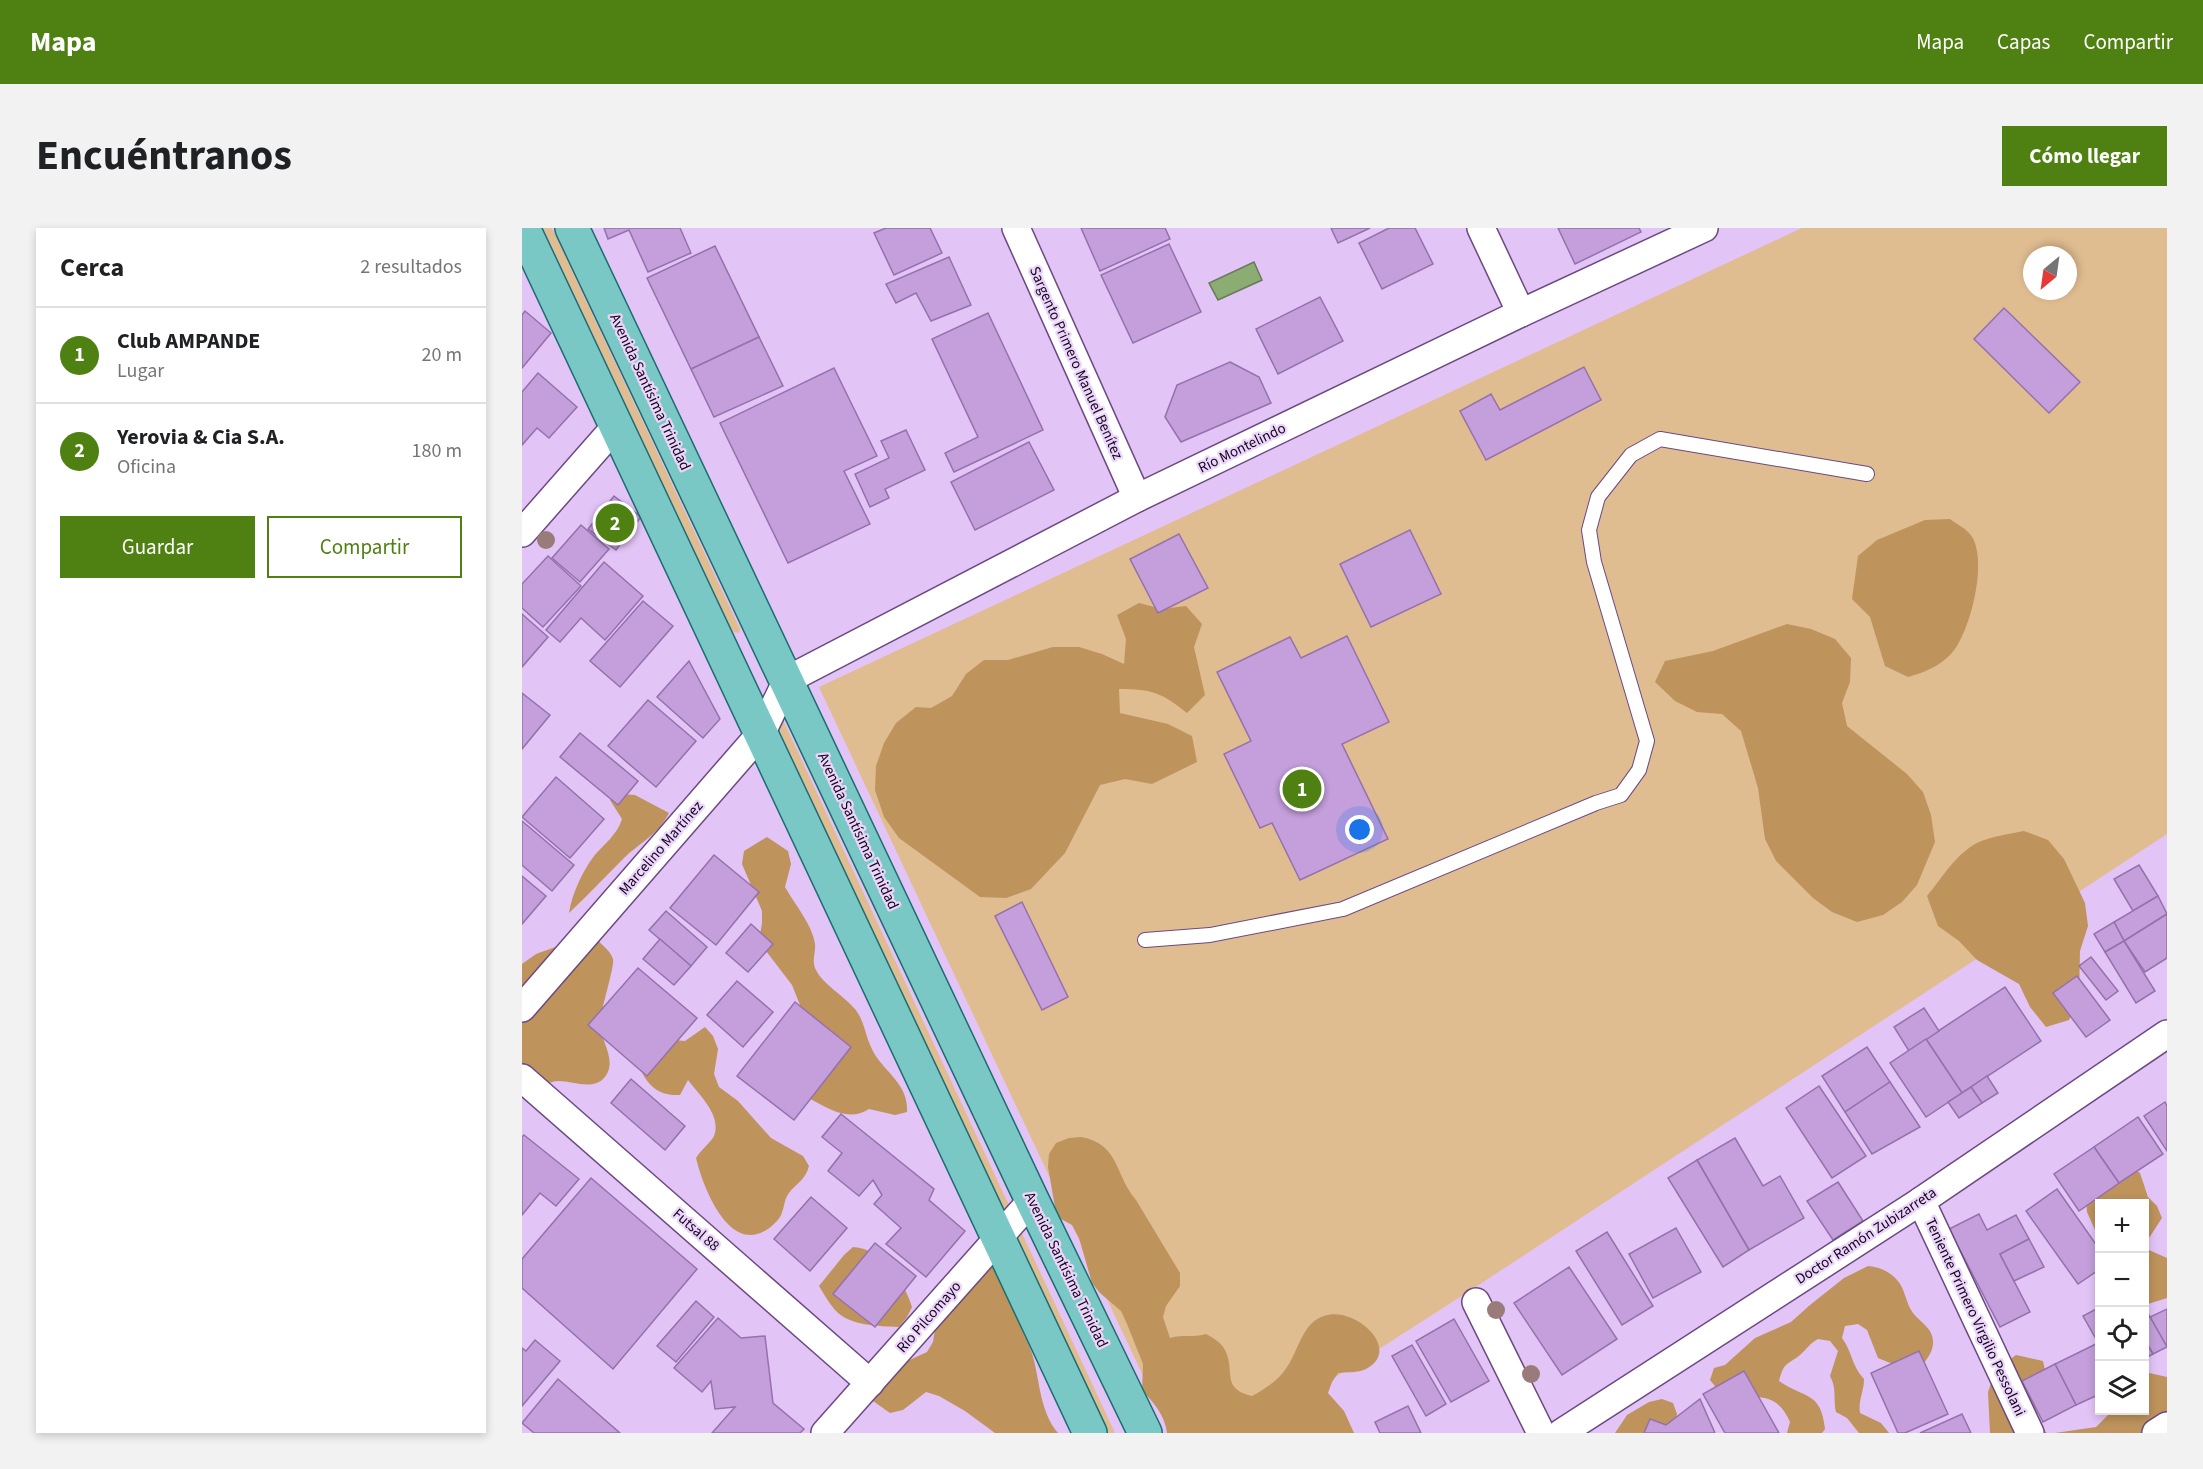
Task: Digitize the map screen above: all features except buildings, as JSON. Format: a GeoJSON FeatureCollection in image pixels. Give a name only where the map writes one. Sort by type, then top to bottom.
{"type":"FeatureCollection","features":[{"type":"Feature","properties":{"kind":"main road"},"geometry":{"type":"LineString","coordinates":[[523,228],[1090,1433]]}},
{"type":"Feature","properties":{"kind":"main road","name":"Avenida Santísima Trinidad"},"geometry":{"type":"LineString","coordinates":[[572,228],[1032,1200],[1145,1433]]}},
{"type":"Feature","properties":{"kind":"street","name":"Sargento Primero Manuel Benítez"},"geometry":{"type":"LineString","coordinates":[[1016,228],[1137,498]]}},
{"type":"Feature","properties":{"kind":"street"},"geometry":{"type":"LineString","coordinates":[[1481,228],[1521,313]]}},
{"type":"Feature","properties":{"kind":"street","name":"Río Montelindo"},"geometry":{"type":"LineString","coordinates":[[786,680],[1137,498],[1521,313],[1704,228]]}},
{"type":"Feature","properties":{"kind":"street"},"geometry":{"type":"LineString","coordinates":[[522,533],[617,425]]}},
{"type":"Feature","properties":{"kind":"street","name":"Marcelino Martínez"},"geometry":{"type":"LineString","coordinates":[[522,1008],[762,732],[786,680]]}},
{"type":"Feature","properties":{"kind":"street","name":"Doctor Ramón Zubizarreta"},"geometry":{"type":"LineString","coordinates":[[1561,1433],[1921,1201],[2167,1034]]}},
{"type":"Feature","properties":{"kind":"street","name":"Futsal 88"},"geometry":{"type":"LineString","coordinates":[[522,1078],[870,1383]]}},
{"type":"Feature","properties":{"kind":"street","name":"Río Pilcomayo"},"geometry":{"type":"LineString","coordinates":[[825,1433],[1032,1200]]}},
{"type":"Feature","properties":{"kind":"street","name":"Teniente Primero Virgilio Pessolani"},"geometry":{"type":"LineString","coordinates":[[1921,1201],[2030,1433]]}},
{"type":"Feature","properties":{"kind":"street"},"geometry":{"type":"LineString","coordinates":[[1476,1302],[1541,1433]]}},
{"type":"Feature","properties":{"kind":"street"},"geometry":{"type":"LineString","coordinates":[[2156,1433],[2167,1426]]}},
{"type":"Feature","properties":{"kind":"lane"},"geometry":{"type":"LineString","coordinates":[[1145,940],[1210,935],[1343,909],[1596,803],[1621,795],[1639,770],[1647,741],[1594,562],[1589,530],[1598,497],[1631,455],[1660,439],[1867,474]]}},
{"type":"Feature","properties":{"kind":"shaded area"},"geometry":{"type":"Polygon","coordinates":[[[543,228],[552,228],[740,629],[739,633],[733,632],[543,228]]]}},
{"type":"Feature","properties":{"kind":"shaded area"},"geometry":{"type":"Polygon","coordinates":[[[1802,228],[2167,228],[2167,834],[1471,1290],[1248,1433],[1170,1433],[819,687],[1802,228]]]}},
{"type":"Feature","properties":{"kind":"shaded area"},"geometry":{"type":"Polygon","coordinates":[[[1254,262],[1262,280],[1218,300],[1209,283],[1254,262]]]}},
{"type":"Feature","properties":{"kind":"shaded area"},"geometry":{"type":"Polygon","coordinates":[[[1950,519],[1967,531],[1975,543],[1978,575],[1971,612],[1958,644],[1951,654],[1931,668],[1908,677],[1885,666],[1870,617],[1852,599],[1858,556],[1877,540],[1925,520],[1950,519]]]}},
{"type":"Feature","properties":{"kind":"shaded area"},"geometry":{"type":"Polygon","coordinates":[[[1139,603],[1162,609],[1186,606],[1202,624],[1194,647],[1205,695],[1187,713],[1163,697],[1148,691],[1119,689],[1120,713],[1168,724],[1192,736],[1197,762],[1152,784],[1125,779],[1100,785],[1065,853],[1031,889],[1006,898],[980,897],[899,838],[884,817],[875,790],[876,766],[884,743],[896,723],[916,707],[931,708],[952,696],[966,674],[984,660],[1008,660],[1053,647],[1079,647],[1124,664],[1126,639],[1117,615],[1139,603]]]}},
{"type":"Feature","properties":{"kind":"shaded area"},"geometry":{"type":"Polygon","coordinates":[[[1787,624],[1811,629],[1835,639],[1851,658],[1850,682],[1842,703],[1847,726],[1907,774],[1923,792],[1931,815],[1935,842],[1917,885],[1902,902],[1883,915],[1857,922],[1832,912],[1813,898],[1776,861],[1765,839],[1758,788],[1741,731],[1722,714],[1697,712],[1675,701],[1655,682],[1665,661],[1713,651],[1787,624]]]}},
{"type":"Feature","properties":{"kind":"shaded area"},"geometry":{"type":"Polygon","coordinates":[[[781,719],[1115,1433],[1107,1433],[776,723],[781,719]]]}},
{"type":"Feature","properties":{"kind":"shaded area"},"geometry":{"type":"Polygon","coordinates":[[[621,794],[635,795],[669,813],[654,833],[623,859],[569,913],[575,891],[585,869],[620,825],[622,819],[610,800],[621,794]]]}},
{"type":"Feature","properties":{"kind":"shaded area"},"geometry":{"type":"Polygon","coordinates":[[[2024,831],[2048,840],[2064,859],[2085,903],[2088,926],[2080,951],[2079,999],[2069,1020],[2046,1027],[2030,1007],[2019,984],[1977,960],[1959,941],[1938,926],[1927,896],[1957,859],[1971,846],[1990,838],[2024,831]]]}},
{"type":"Feature","properties":{"kind":"shaded area"},"geometry":{"type":"Polygon","coordinates":[[[767,837],[788,851],[791,864],[785,887],[814,937],[816,970],[823,980],[858,1013],[876,1055],[904,1093],[907,1112],[895,1115],[869,1109],[854,1114],[839,1113],[809,1098],[802,1010],[792,985],[763,947],[760,935],[762,911],[742,864],[744,851],[767,837]]]}},
{"type":"Feature","properties":{"kind":"shaded area"},"geometry":{"type":"Polygon","coordinates":[[[583,937],[595,938],[608,950],[613,959],[600,1022],[610,1065],[603,1079],[593,1084],[558,1081],[545,1084],[522,1070],[522,964],[536,954],[583,937]]]}},
{"type":"Feature","properties":{"kind":"shaded area"},"geometry":{"type":"Polygon","coordinates":[[[705,1027],[713,1036],[718,1049],[714,1074],[719,1087],[738,1101],[771,1138],[803,1156],[809,1166],[805,1176],[787,1196],[777,1221],[762,1233],[747,1235],[735,1230],[723,1219],[706,1188],[696,1158],[713,1138],[716,1128],[712,1113],[703,1099],[688,1080],[680,1095],[661,1092],[651,1085],[640,1068],[673,1040],[685,1041],[705,1027]]]}},
{"type":"Feature","properties":{"kind":"shaded area"},"geometry":{"type":"Polygon","coordinates":[[[1081,1137],[1094,1141],[1110,1153],[1129,1190],[1180,1273],[1180,1286],[1166,1306],[1163,1317],[1170,1338],[1206,1334],[1217,1340],[1225,1350],[1232,1384],[1236,1389],[1252,1396],[1271,1384],[1287,1367],[1306,1331],[1324,1316],[1336,1314],[1349,1317],[1370,1331],[1377,1341],[1379,1351],[1376,1361],[1363,1370],[1338,1373],[1328,1393],[1344,1411],[1354,1433],[1167,1433],[1158,1410],[1142,1391],[1143,1364],[1121,1311],[1092,1283],[1079,1238],[1072,1225],[1061,1219],[1055,1207],[1048,1167],[1049,1154],[1056,1143],[1069,1138],[1081,1137]]]}},
{"type":"Feature","properties":{"kind":"shaded area"},"geometry":{"type":"Polygon","coordinates":[[[2129,1166],[2140,1173],[2148,1197],[2157,1206],[2162,1218],[2149,1238],[2149,1199],[2095,1199],[2095,1230],[2087,1212],[2086,1199],[2129,1166]]]}},
{"type":"Feature","properties":{"kind":"shaded area"},"geometry":{"type":"Polygon","coordinates":[[[853,1247],[873,1253],[882,1260],[903,1287],[912,1307],[899,1327],[865,1324],[848,1319],[835,1310],[819,1286],[853,1247]]]}},
{"type":"Feature","properties":{"kind":"shaded area"},"geometry":{"type":"Polygon","coordinates":[[[2149,1250],[2167,1258],[2167,1298],[2149,1304],[2149,1250]]]}},
{"type":"Feature","properties":{"kind":"shaded area"},"geometry":{"type":"Polygon","coordinates":[[[1868,1266],[1884,1270],[1897,1280],[1911,1309],[1933,1338],[1931,1352],[1923,1364],[1900,1367],[1878,1358],[1867,1330],[1858,1324],[1845,1326],[1842,1338],[1864,1379],[1860,1413],[1881,1423],[1889,1433],[1859,1433],[1847,1418],[1836,1412],[1834,1389],[1830,1376],[1838,1351],[1830,1341],[1818,1339],[1813,1342],[1786,1365],[1779,1381],[1816,1402],[1823,1417],[1825,1429],[1822,1433],[1787,1433],[1790,1422],[1785,1412],[1772,1400],[1746,1397],[1726,1400],[1710,1380],[1714,1368],[1725,1365],[1755,1338],[1791,1322],[1844,1278],[1868,1266]]]}},
{"type":"Feature","properties":{"kind":"shaded area"},"geometry":{"type":"Polygon","coordinates":[[[1002,1267],[1027,1312],[1019,1321],[1032,1352],[1047,1416],[1058,1433],[995,1433],[965,1411],[939,1396],[926,1392],[903,1410],[890,1413],[873,1401],[875,1388],[903,1363],[927,1352],[933,1342],[937,1316],[944,1307],[966,1296],[980,1275],[990,1268],[1002,1267]]]}},
{"type":"Feature","properties":{"kind":"shaded area"},"geometry":{"type":"Polygon","coordinates":[[[2016,1355],[2043,1361],[2048,1384],[2035,1405],[2040,1427],[2047,1433],[1990,1433],[1988,1392],[1996,1369],[2016,1355]]]}},
{"type":"Feature","properties":{"kind":"shaded area"},"geometry":{"type":"Polygon","coordinates":[[[2149,1373],[2167,1377],[2167,1433],[2055,1433],[2096,1427],[2108,1415],[2149,1415],[2149,1373]]]}},
{"type":"Feature","properties":{"kind":"shaded area"},"geometry":{"type":"Polygon","coordinates":[[[1662,1399],[1673,1403],[1677,1414],[1674,1427],[1657,1433],[1615,1433],[1627,1415],[1649,1402],[1662,1399]]]}},
{"type":"Feature","properties":{"kind":"place","name":"Yerovia & Cia S.A."},"geometry":{"type":"Point","coordinates":[615,523]}},
{"type":"Feature","properties":{"kind":"place","name":"Club AMPANDE"},"geometry":{"type":"Point","coordinates":[1302,789]}}]}
